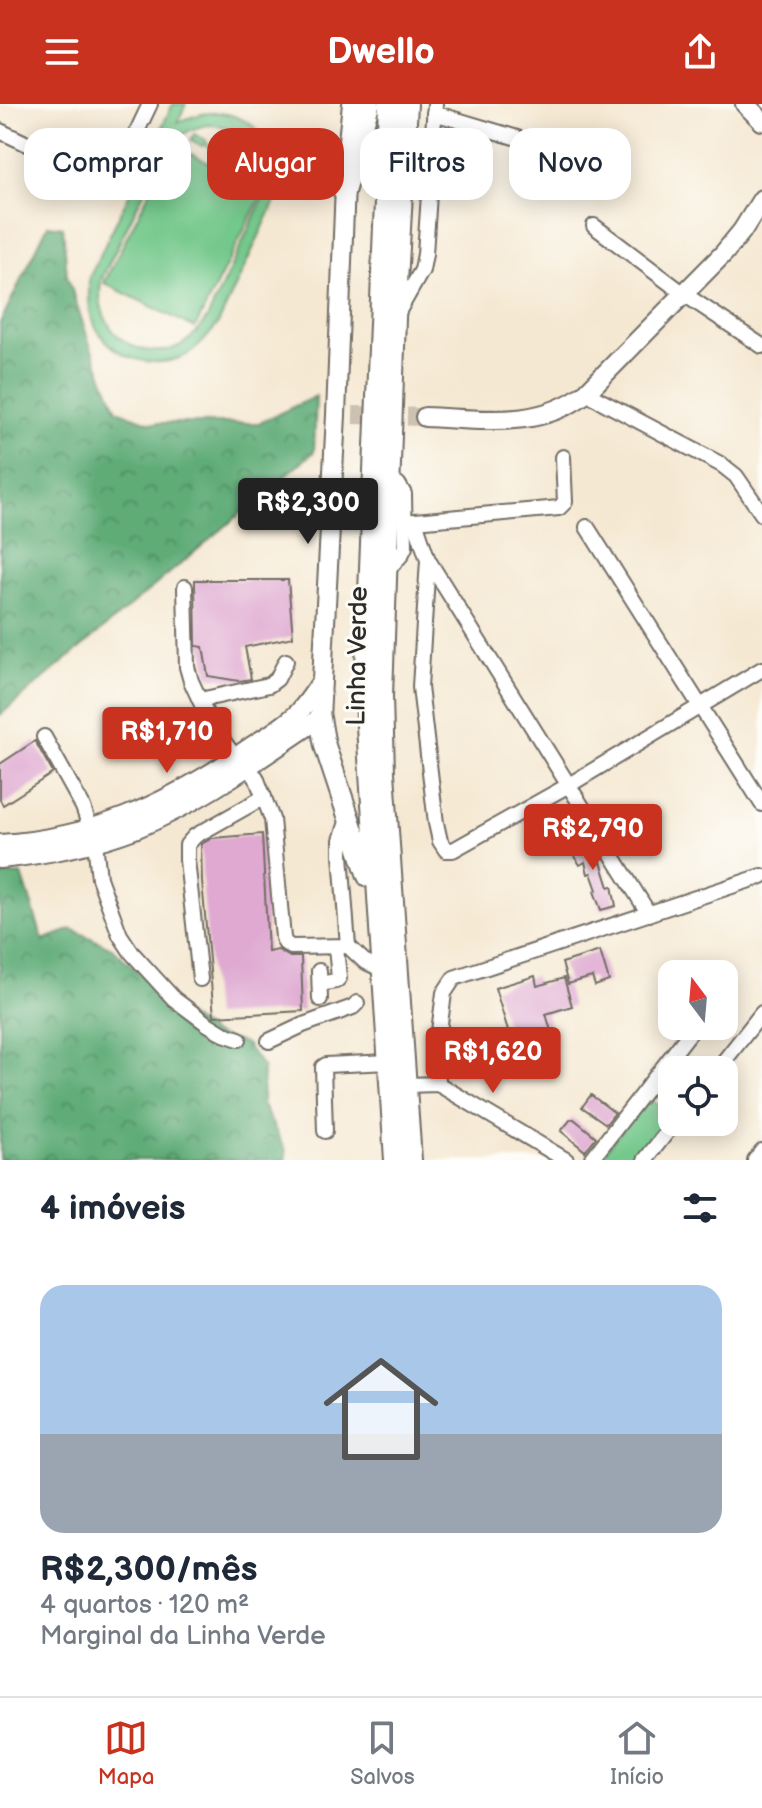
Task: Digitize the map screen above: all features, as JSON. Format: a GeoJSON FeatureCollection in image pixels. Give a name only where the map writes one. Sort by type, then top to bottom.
{"type":"FeatureCollection","features":[{"type":"Feature","properties":{"kind":"highway"},"geometry":{"type":"LineString","coordinates":[[344,192],[369,104]]}},
{"type":"Feature","properties":{"kind":"highway","name":"Linha Verde"},"geometry":{"type":"LineString","coordinates":[[389,104],[366,666],[367,726],[395,1160]]}},
{"type":"Feature","properties":{"kind":"highway","name":"Linha Verde"},"geometry":{"type":"LineString","coordinates":[[407,104],[395,318],[382,649],[382,735],[411,1160]]}},
{"type":"Feature","properties":{"kind":"highway"},"geometry":{"type":"LineString","coordinates":[[320,718],[325,746],[379,914]]}},
{"type":"Feature","properties":{"kind":"main road"},"geometry":{"type":"LineString","coordinates":[[0,859],[46,853],[93,835],[240,762],[320,718],[345,415],[344,192],[352,104]]}},
{"type":"Feature","properties":{"kind":"main road"},"geometry":{"type":"LineString","coordinates":[[745,104],[762,121]]}},
{"type":"Feature","properties":{"kind":"main road"},"geometry":{"type":"LineString","coordinates":[[425,417],[517,420],[540,416],[572,404],[724,253],[762,199]]}},
{"type":"Feature","properties":{"kind":"main road"},"geometry":{"type":"LineString","coordinates":[[240,762],[299,712],[322,680]]}},
{"type":"Feature","properties":{"kind":"main road"},"geometry":{"type":"LineString","coordinates":[[0,844],[93,835]]}},
{"type":"Feature","properties":{"kind":"street"},"geometry":{"type":"LineString","coordinates":[[0,131],[112,184],[150,104]]}},
{"type":"Feature","properties":{"kind":"street"},"geometry":{"type":"LineString","coordinates":[[395,318],[422,270],[435,108],[509,134]]}},
{"type":"Feature","properties":{"kind":"street"},"geometry":{"type":"LineString","coordinates":[[594,226],[684,294],[762,346]]}},
{"type":"Feature","properties":{"kind":"street"},"geometry":{"type":"LineString","coordinates":[[586,393],[722,465],[736,476],[762,514]]}},
{"type":"Feature","properties":{"kind":"street"},"geometry":{"type":"LineString","coordinates":[[410,522],[559,508],[565,502],[563,457]]}},
{"type":"Feature","properties":{"kind":"street"},"geometry":{"type":"LineString","coordinates":[[389,479],[402,488],[410,522],[428,560],[649,914]]}},
{"type":"Feature","properties":{"kind":"street"},"geometry":{"type":"LineString","coordinates":[[385,573],[405,547],[410,522]]}},
{"type":"Feature","properties":{"kind":"street"},"geometry":{"type":"LineString","coordinates":[[587,527],[762,804]]}},
{"type":"Feature","properties":{"kind":"street"},"geometry":{"type":"LineString","coordinates":[[428,560],[420,687],[436,823],[440,841],[446,850],[453,850],[569,785],[762,669]]}},
{"type":"Feature","properties":{"kind":"street"},"geometry":{"type":"LineString","coordinates":[[185,587],[187,667],[191,681],[211,724],[240,762],[256,777],[272,819],[285,943],[291,947],[342,946],[383,970]]}},
{"type":"Feature","properties":{"kind":"street"},"geometry":{"type":"LineString","coordinates":[[200,700],[269,685],[277,679],[286,661]]}},
{"type":"Feature","properties":{"kind":"street"},"geometry":{"type":"LineString","coordinates":[[44,737],[83,807],[93,835],[99,878],[120,935],[132,953],[174,999],[206,1023],[239,1039]]}},
{"type":"Feature","properties":{"kind":"street"},"geometry":{"type":"LineString","coordinates":[[200,979],[187,845],[195,836],[264,797]]}},
{"type":"Feature","properties":{"kind":"street"},"geometry":{"type":"LineString","coordinates":[[320,999],[319,977],[336,981],[339,978],[342,946],[341,840],[350,816]]}},
{"type":"Feature","properties":{"kind":"street"},"geometry":{"type":"LineString","coordinates":[[438,1084],[437,1047],[444,993],[454,978],[762,876]]}},
{"type":"Feature","properties":{"kind":"street"},"geometry":{"type":"LineString","coordinates":[[269,1041],[357,1003]]}},
{"type":"Feature","properties":{"kind":"street"},"geometry":{"type":"LineString","coordinates":[[728,1056],[762,1013]]}},
{"type":"Feature","properties":{"kind":"street"},"geometry":{"type":"LineString","coordinates":[[591,1160],[684,1040]]}},
{"type":"Feature","properties":{"kind":"street"},"geometry":{"type":"LineString","coordinates":[[325,1131],[323,1067],[389,1062]]}},
{"type":"Feature","properties":{"kind":"street"},"geometry":{"type":"LineString","coordinates":[[406,1085],[438,1084],[566,1160]]}},
{"type":"Feature","properties":{"kind":"street"},"geometry":{"type":"LineString","coordinates":[[645,1160],[664,1136]]}},
{"type":"Feature","properties":{"kind":"street"},"geometry":{"type":"LineString","coordinates":[[755,1160],[762,1151]]}},
{"type":"Feature","properties":{"kind":"green space"},"geometry":{"type":"Polygon","coordinates":[[[173,104],[186,104],[178,122],[204,114],[225,114],[255,128],[207,125],[191,130],[161,128],[173,104]]]}},
{"type":"Feature","properties":{"kind":"green space"},"geometry":{"type":"Polygon","coordinates":[[[194,134],[207,146],[191,140],[194,134]]]}},
{"type":"Feature","properties":{"kind":"green space"},"geometry":{"type":"Polygon","coordinates":[[[191,154],[207,162],[207,200],[259,200],[195,328],[104,283],[146,200],[191,200],[191,154]]]}},
{"type":"Feature","properties":{"kind":"green space"},"geometry":{"type":"Polygon","coordinates":[[[127,200],[140,200],[101,280],[103,312],[115,333],[134,346],[157,351],[181,345],[208,317],[262,200],[276,200],[218,324],[188,354],[154,362],[127,356],[105,340],[91,315],[89,278],[127,200]]]}},
{"type":"Feature","properties":{"kind":"green space"},"geometry":{"type":"Polygon","coordinates":[[[48,225],[63,227],[67,275],[90,345],[117,410],[151,423],[259,423],[316,396],[314,452],[0,715],[0,323],[48,225]]]}},
{"type":"Feature","properties":{"kind":"green space"},"geometry":{"type":"Polygon","coordinates":[[[22,874],[43,940],[72,929],[112,948],[182,1012],[213,1034],[246,1044],[263,1068],[262,1104],[286,1151],[286,1160],[0,1160],[0,875],[22,874]]]}},
{"type":"Feature","properties":{"kind":"green space"},"geometry":{"type":"Polygon","coordinates":[[[648,1097],[658,1105],[658,1135],[640,1160],[598,1160],[648,1097]]]}},
{"type":"Feature","properties":{"kind":"building"},"geometry":{"type":"Polygon","coordinates":[[[195,580],[288,580],[293,637],[245,647],[251,679],[239,681],[208,676],[203,647],[196,646],[195,580]]]}},
{"type":"Feature","properties":{"kind":"building"},"geometry":{"type":"Polygon","coordinates":[[[35,741],[53,773],[3,805],[0,800],[0,764],[35,741]]]}},
{"type":"Feature","properties":{"kind":"building"},"geometry":{"type":"Polygon","coordinates":[[[577,832],[595,860],[601,862],[609,887],[612,886],[616,906],[601,910],[591,873],[588,874],[585,862],[580,865],[566,842],[577,832]]]}},
{"type":"Feature","properties":{"kind":"building"},"geometry":{"type":"Polygon","coordinates":[[[262,834],[268,952],[278,950],[290,957],[301,957],[303,1011],[214,1016],[201,844],[212,838],[262,834]]]}},
{"type":"Feature","properties":{"kind":"building"},"geometry":{"type":"Polygon","coordinates":[[[600,951],[609,981],[595,986],[592,977],[568,984],[562,963],[600,951]]]}},
{"type":"Feature","properties":{"kind":"building"},"geometry":{"type":"Polygon","coordinates":[[[535,976],[537,986],[564,978],[572,1006],[546,1014],[554,1041],[546,1044],[552,1064],[504,1078],[501,1068],[518,1063],[495,988],[535,976]]]}},
{"type":"Feature","properties":{"kind":"building"},"geometry":{"type":"Polygon","coordinates":[[[591,1095],[615,1113],[606,1124],[582,1107],[591,1095]]]}},
{"type":"Feature","properties":{"kind":"building"},"geometry":{"type":"Polygon","coordinates":[[[571,1119],[596,1137],[585,1151],[561,1131],[571,1119]]]}},
{"type":"Feature","properties":{"kind":"tunnel"},"geometry":{"type":"LineString","coordinates":[[353,415],[425,417]]}}]}
